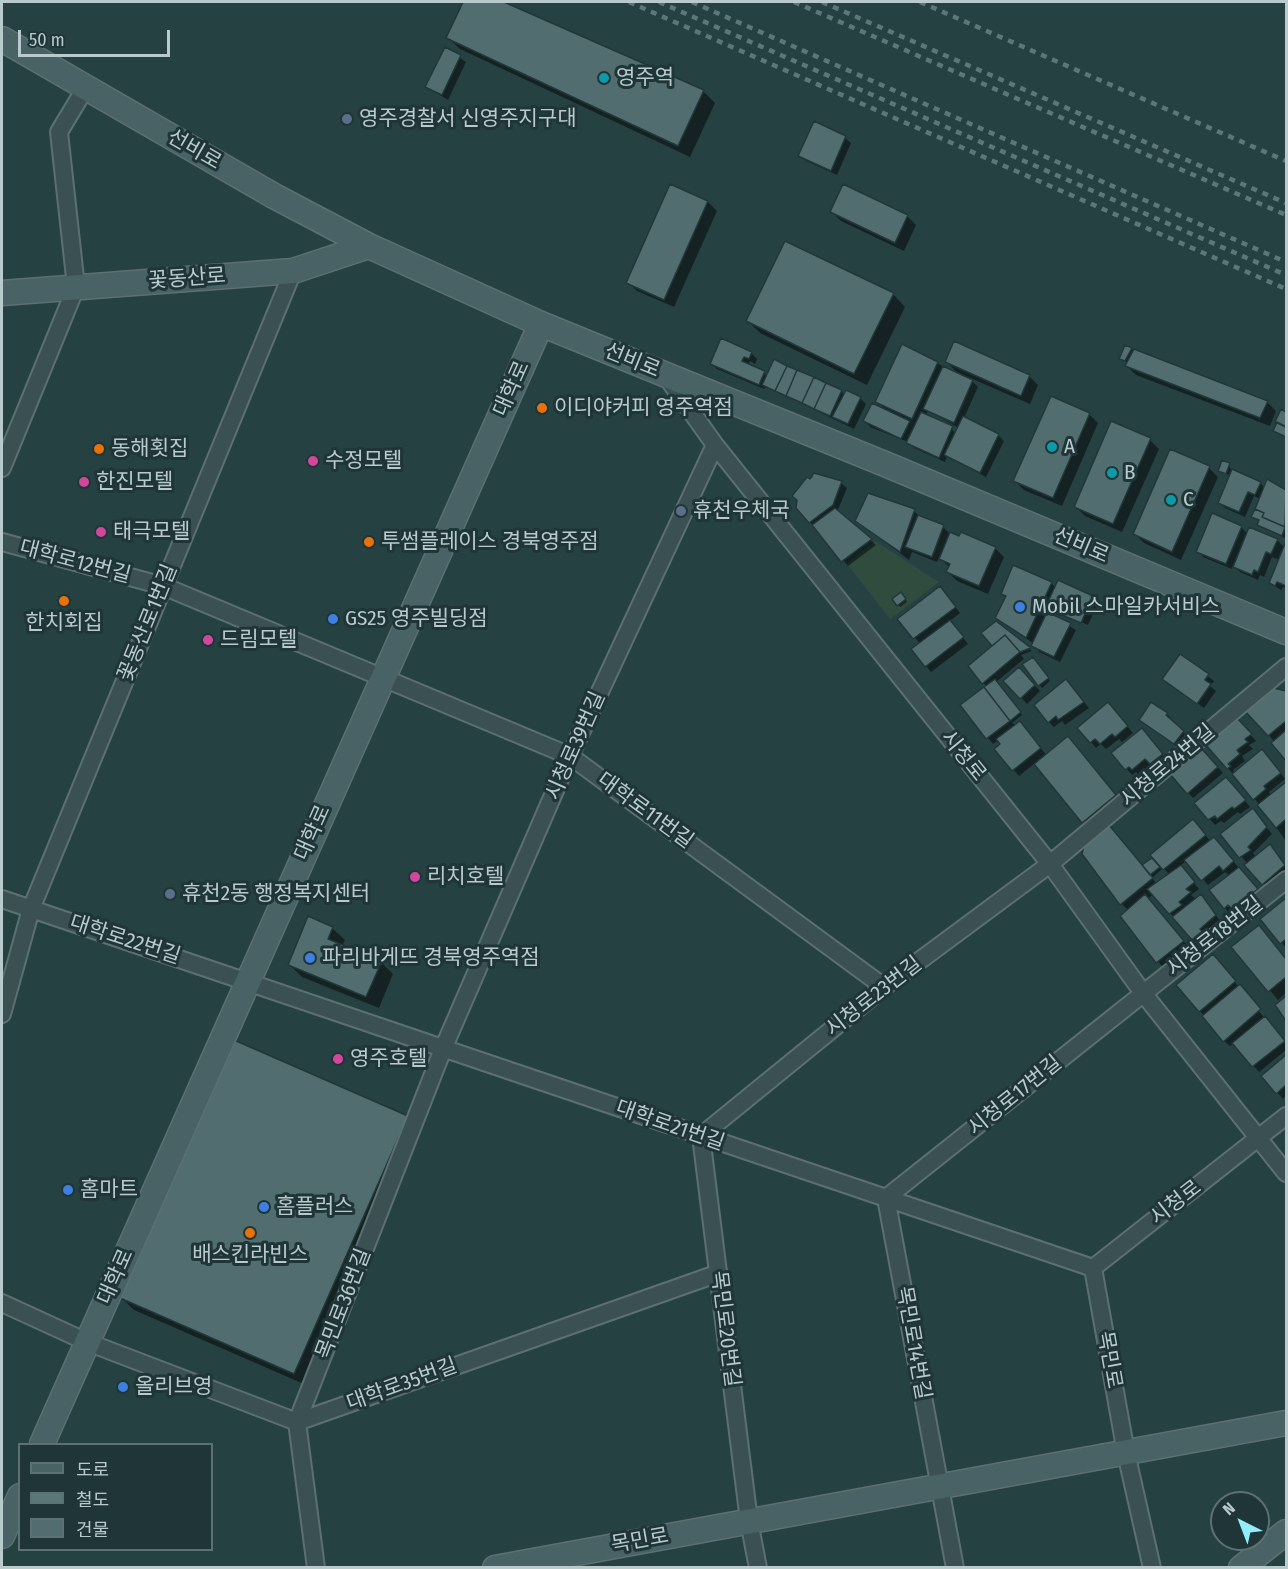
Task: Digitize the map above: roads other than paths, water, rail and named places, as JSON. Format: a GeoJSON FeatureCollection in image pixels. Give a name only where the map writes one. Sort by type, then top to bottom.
{"type":"FeatureCollection","features":[{"type":"Feature","properties":{"kind":"main road","name":"선비로"},"geometry":{"type":"LineString","coordinates":[[2,39],[274,196],[369,246],[541,324],[1287,632]]}},
{"type":"Feature","properties":{"kind":"main road","name":"꽃동산로"},"geometry":{"type":"LineString","coordinates":[[2,293],[293,271],[369,246]]}},
{"type":"Feature","properties":{"kind":"main road","name":"대학로"},"geometry":{"type":"LineString","coordinates":[[42,1443],[541,324]]}},
{"type":"Feature","properties":{"kind":"main road","name":"목민로"},"geometry":{"type":"LineString","coordinates":[[495,1568],[1287,1424]]}},
{"type":"Feature","properties":{"kind":"main road"},"geometry":{"type":"LineString","coordinates":[[2,1536],[18,1500]]}},
{"type":"Feature","properties":{"kind":"main road"},"geometry":{"type":"LineString","coordinates":[[1242,1568],[1287,1532]]}},
{"type":"Feature","properties":{"kind":"street"},"geometry":{"type":"LineString","coordinates":[[2,468],[76,287],[59,132],[86,87]]}},
{"type":"Feature","properties":{"kind":"street","name":"꽃동산로1번길"},"geometry":{"type":"LineString","coordinates":[[2,1014],[31,909],[293,271]]}},
{"type":"Feature","properties":{"kind":"street","name":"시청로"},"geometry":{"type":"LineString","coordinates":[[666,375],[715,445],[1050,864],[1143,993],[1287,1173]]}},
{"type":"Feature","properties":{"kind":"street","name":"시청로39번길"},"geometry":{"type":"LineString","coordinates":[[443,1049],[570,756],[715,445]]}},
{"type":"Feature","properties":{"kind":"street","name":"대학로12번길"},"geometry":{"type":"LineString","coordinates":[[2,542],[163,586],[383,676]]}},
{"type":"Feature","properties":{"kind":"street","name":"시청로24번길"},"geometry":{"type":"LineString","coordinates":[[1050,864],[1287,667]]}},
{"type":"Feature","properties":{"kind":"street","name":"대학로11번길"},"geometry":{"type":"LineString","coordinates":[[383,676],[570,756],[884,987]]}},
{"type":"Feature","properties":{"kind":"street","name":"시청로23번길"},"geometry":{"type":"LineString","coordinates":[[701,1136],[884,987],[1050,864]]}},
{"type":"Feature","properties":{"kind":"street","name":"시청로18번길"},"geometry":{"type":"LineString","coordinates":[[1143,993],[1287,880]]}},
{"type":"Feature","properties":{"kind":"street","name":"대학로22번길"},"geometry":{"type":"LineString","coordinates":[[2,899],[248,981]]}},
{"type":"Feature","properties":{"kind":"street","name":"대학로21번길"},"geometry":{"type":"LineString","coordinates":[[248,981],[1093,1268]]}},
{"type":"Feature","properties":{"kind":"street","name":"시청로17번길"},"geometry":{"type":"LineString","coordinates":[[886,1198],[1143,993]]}},
{"type":"Feature","properties":{"kind":"street","name":"목민로36번길"},"geometry":{"type":"LineString","coordinates":[[316,1568],[297,1422],[443,1049]]}},
{"type":"Feature","properties":{"kind":"street"},"geometry":{"type":"LineString","coordinates":[[1259,1138],[1287,1116]]}},
{"type":"Feature","properties":{"kind":"street","name":"목민로20번길"},"geometry":{"type":"LineString","coordinates":[[701,1136],[749,1521]]}},
{"type":"Feature","properties":{"kind":"street","name":"시청로"},"geometry":{"type":"LineString","coordinates":[[1093,1268],[1259,1138]]}},
{"type":"Feature","properties":{"kind":"street","name":"목민로14번길"},"geometry":{"type":"LineString","coordinates":[[886,1198],[939,1487]]}},
{"type":"Feature","properties":{"kind":"street","name":"목민로"},"geometry":{"type":"LineString","coordinates":[[1093,1268],[1126,1453],[1152,1568]]}},
{"type":"Feature","properties":{"kind":"street","name":"대학로35번길"},"geometry":{"type":"LineString","coordinates":[[297,1422],[718,1273]]}},
{"type":"Feature","properties":{"kind":"street"},"geometry":{"type":"LineString","coordinates":[[2,1302],[87,1342],[297,1422]]}},
{"type":"Feature","properties":{"kind":"street"},"geometry":{"type":"LineString","coordinates":[[939,1487],[955,1568]]}},
{"type":"Feature","properties":{"kind":"street"},"geometry":{"type":"LineString","coordinates":[[749,1521],[758,1568]]}},
{"type":"Feature","properties":{"kind":"railway"},"geometry":{"type":"LineString","coordinates":[[629,2],[1286,289]]}},
{"type":"Feature","properties":{"kind":"railway"},"geometry":{"type":"LineString","coordinates":[[659,2],[1286,275]]}},
{"type":"Feature","properties":{"kind":"railway"},"geometry":{"type":"LineString","coordinates":[[692,2],[1286,262]]}},
{"type":"Feature","properties":{"kind":"railway"},"geometry":{"type":"LineString","coordinates":[[794,2],[1286,215]]}},
{"type":"Feature","properties":{"kind":"railway"},"geometry":{"type":"LineString","coordinates":[[822,2],[1286,203]]}},
{"type":"Feature","properties":{"kind":"railway"},"geometry":{"type":"LineString","coordinates":[[920,2],[1286,161]]}},
{"type":"Feature","properties":{"kind":"place","name":"영주역"},"geometry":{"type":"Point","coordinates":[604,78]}},
{"type":"Feature","properties":{"kind":"place","name":"영주경찰서 신영주지구대"},"geometry":{"type":"Point","coordinates":[347,119]}},
{"type":"Feature","properties":{"kind":"place","name":"이디야커피 영주역점"},"geometry":{"type":"Point","coordinates":[542,408]}},
{"type":"Feature","properties":{"kind":"place","name":"A"},"geometry":{"type":"Point","coordinates":[1052,447]}},
{"type":"Feature","properties":{"kind":"place","name":"동해횟집"},"geometry":{"type":"Point","coordinates":[99,449]}},
{"type":"Feature","properties":{"kind":"place","name":"수정모텔"},"geometry":{"type":"Point","coordinates":[313,461]}},
{"type":"Feature","properties":{"kind":"place","name":"B"},"geometry":{"type":"Point","coordinates":[1112,473]}},
{"type":"Feature","properties":{"kind":"place","name":"한진모텔"},"geometry":{"type":"Point","coordinates":[84,482]}},
{"type":"Feature","properties":{"kind":"place","name":"C"},"geometry":{"type":"Point","coordinates":[1171,500]}},
{"type":"Feature","properties":{"kind":"place","name":"휴천우체국"},"geometry":{"type":"Point","coordinates":[681,511]}},
{"type":"Feature","properties":{"kind":"place","name":"태극모텔"},"geometry":{"type":"Point","coordinates":[101,532]}},
{"type":"Feature","properties":{"kind":"place","name":"투썸플레이스 경북영주점"},"geometry":{"type":"Point","coordinates":[369,542]}},
{"type":"Feature","properties":{"kind":"place","name":"한치회집"},"geometry":{"type":"Point","coordinates":[64,601]}},
{"type":"Feature","properties":{"kind":"place","name":"Mobil 스마일카서비스"},"geometry":{"type":"Point","coordinates":[1020,607]}},
{"type":"Feature","properties":{"kind":"place","name":"GS25 영주빌딩점"},"geometry":{"type":"Point","coordinates":[333,619]}},
{"type":"Feature","properties":{"kind":"place","name":"드림모텔"},"geometry":{"type":"Point","coordinates":[208,640]}},
{"type":"Feature","properties":{"kind":"place","name":"리치호텔"},"geometry":{"type":"Point","coordinates":[415,877]}},
{"type":"Feature","properties":{"kind":"place","name":"휴천2동 행정복지센터"},"geometry":{"type":"Point","coordinates":[170,894]}},
{"type":"Feature","properties":{"kind":"place","name":"파리바게뜨 경북영주역점"},"geometry":{"type":"Point","coordinates":[310,958]}},
{"type":"Feature","properties":{"kind":"place","name":"영주호텔"},"geometry":{"type":"Point","coordinates":[338,1059]}},
{"type":"Feature","properties":{"kind":"place","name":"홈마트"},"geometry":{"type":"Point","coordinates":[68,1190]}},
{"type":"Feature","properties":{"kind":"place","name":"홈플러스"},"geometry":{"type":"Point","coordinates":[264,1207]}},
{"type":"Feature","properties":{"kind":"place","name":"배스킨라빈스"},"geometry":{"type":"Point","coordinates":[250,1233]}},
{"type":"Feature","properties":{"kind":"place","name":"올리브영"},"geometry":{"type":"Point","coordinates":[123,1387]}}]}
